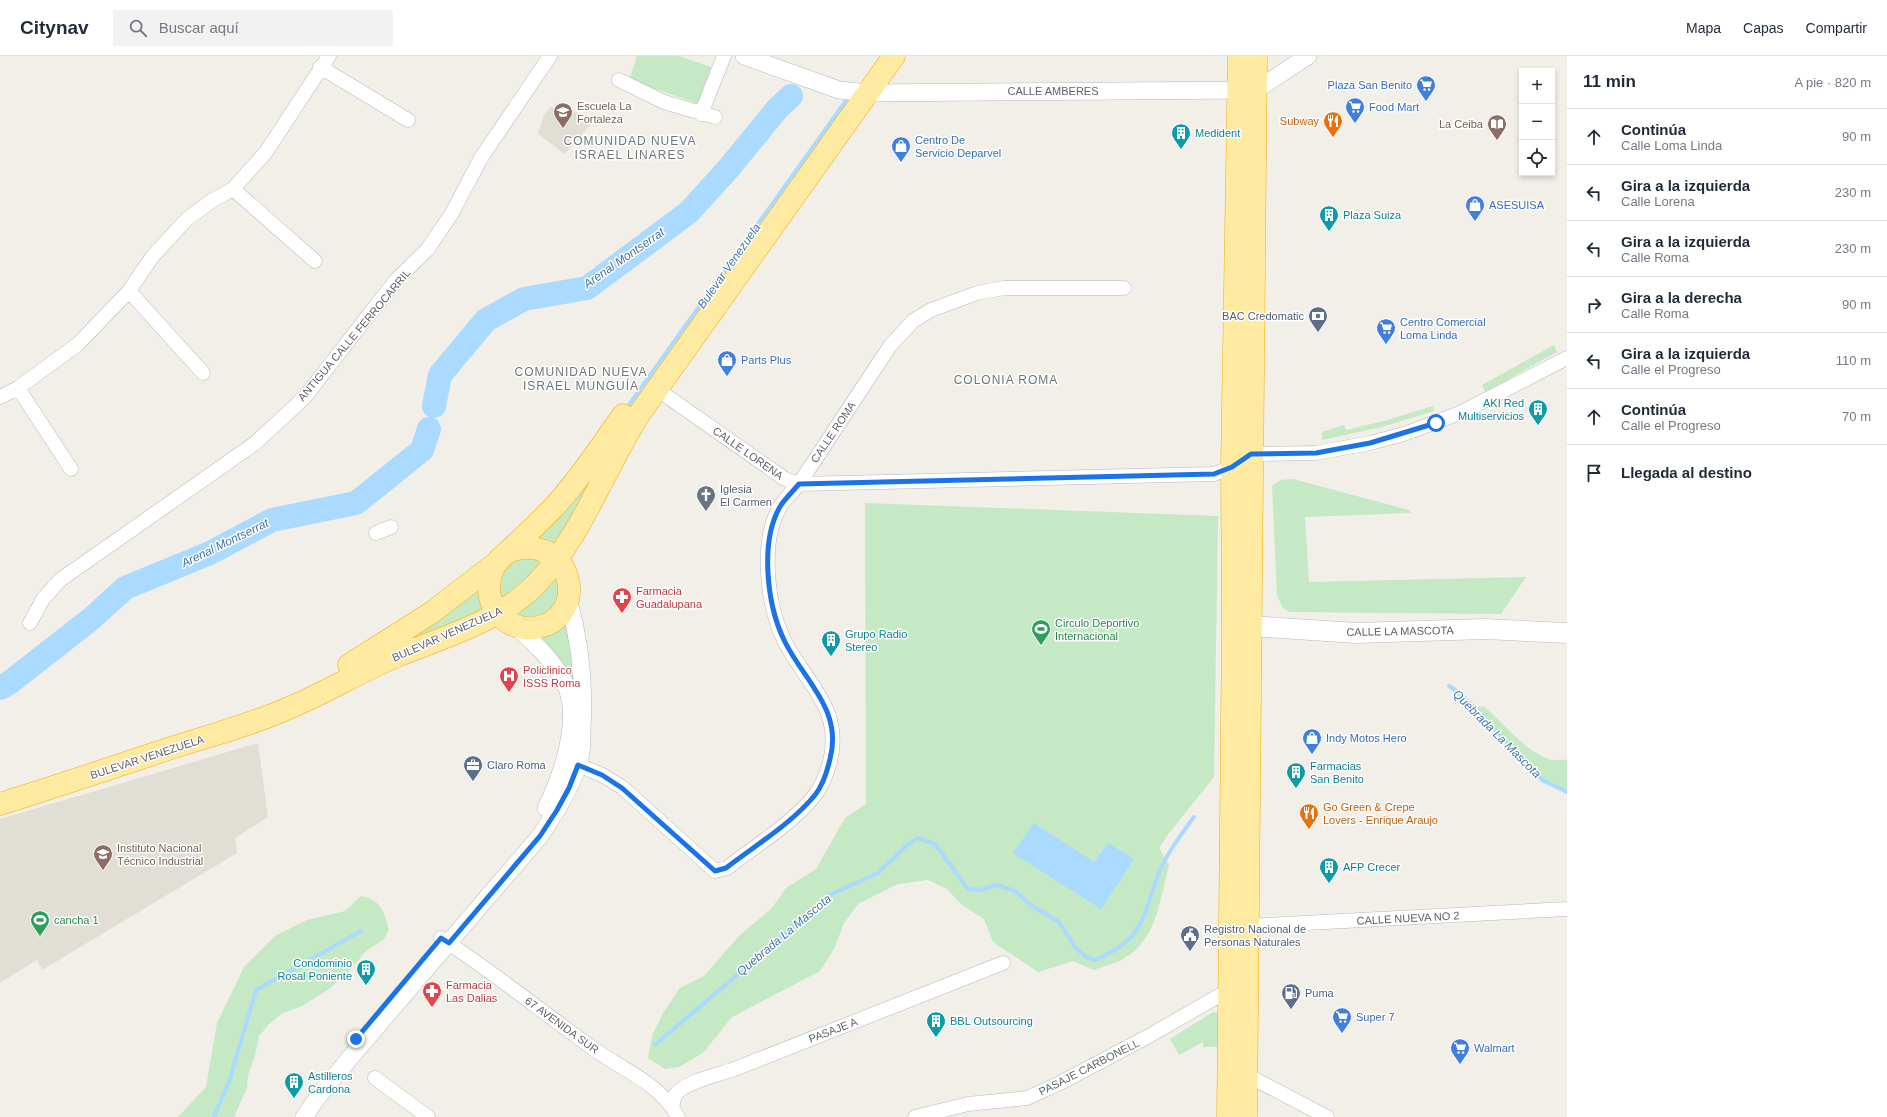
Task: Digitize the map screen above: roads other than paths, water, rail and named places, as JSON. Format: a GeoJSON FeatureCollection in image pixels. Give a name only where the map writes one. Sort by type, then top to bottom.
{"type":"FeatureCollection","features":[{"type":"Feature","properties":{"kind":"highway","name":"BULEVAR VENEZUELA"},"geometry":{"type":"LineString","coordinates":[[0,804],[235,728],[291,708],[396,657],[466,628],[497,613],[528,591],[558,558],[583,518],[620,445],[860,92],[878,56]]}},
{"type":"Feature","properties":{"kind":"highway","name":"BULEVAR VENEZUELA"},"geometry":{"type":"LineString","coordinates":[[0,793],[82,769],[150,744],[238,718],[278,702],[345,668],[380,647],[431,612],[502,557],[554,506],[589,464],[860,92],[894,56]]}},
{"type":"Feature","properties":{"kind":"highway"},"geometry":{"type":"LineString","coordinates":[[1228,1117],[1229,990],[1242,625],[1251,454],[1247,90],[1239,56]]}},
{"type":"Feature","properties":{"kind":"highway"},"geometry":{"type":"LineString","coordinates":[[1246,1117],[1245,1074],[1249,926],[1242,625],[1232,467],[1247,90],[1256,56]]}},
{"type":"Feature","properties":{"kind":"highway"},"geometry":{"type":"LineString","coordinates":[[530,547],[545,551],[558,558],[568,576],[568,598],[563,610],[548,623],[535,628],[515,626],[504,620],[497,613],[490,597],[489,588],[489,579],[502,557],[530,547]]}},
{"type":"Feature","properties":{"kind":"main road","name":"CALLE LA MASCOTA"},"geometry":{"type":"LineString","coordinates":[[1242,625],[1312,631],[1356,632],[1485,629],[1567,633]]}},
{"type":"Feature","properties":{"kind":"street"},"geometry":{"type":"LineString","coordinates":[[0,397],[18,388],[78,344],[129,291],[152,257],[187,220],[213,200],[233,189],[270,147],[320,67],[329,56]]}},
{"type":"Feature","properties":{"kind":"street","name":"ANTIGUA CALLE FERROCARRIL"},"geometry":{"type":"LineString","coordinates":[[30,623],[43,599],[60,580],[254,444],[304,398],[396,280],[427,250],[452,213],[481,158],[550,56]]}},
{"type":"Feature","properties":{"kind":"street"},"geometry":{"type":"LineString","coordinates":[[701,114],[724,56]]}},
{"type":"Feature","properties":{"kind":"street","name":"CALLE AMBERES"},"geometry":{"type":"LineString","coordinates":[[744,56],[839,90],[860,92],[1247,90]]}},
{"type":"Feature","properties":{"kind":"street"},"geometry":{"type":"LineString","coordinates":[[1247,90],[1308,56]]}},
{"type":"Feature","properties":{"kind":"street"},"geometry":{"type":"LineString","coordinates":[[320,67],[408,120]]}},
{"type":"Feature","properties":{"kind":"street"},"geometry":{"type":"LineString","coordinates":[[619,80],[664,102],[715,117]]}},
{"type":"Feature","properties":{"kind":"street"},"geometry":{"type":"LineString","coordinates":[[233,189],[315,261]]}},
{"type":"Feature","properties":{"kind":"street","name":"CALLE ROMA"},"geometry":{"type":"LineString","coordinates":[[572,762],[602,775],[622,788],[715,871],[726,868],[790,820],[815,794],[827,773],[834,746],[831,719],[820,696],[785,642],[770,596],[768,563],[770,532],[781,505],[799,484],[890,346],[913,321],[931,310],[977,293],[1004,288],[1124,288]]}},
{"type":"Feature","properties":{"kind":"street"},"geometry":{"type":"LineString","coordinates":[[129,291],[203,373]]}},
{"type":"Feature","properties":{"kind":"street"},"geometry":{"type":"LineString","coordinates":[[1251,454],[1316,453],[1370,443],[1404,434],[1460,413],[1567,358]]}},
{"type":"Feature","properties":{"kind":"street"},"geometry":{"type":"LineString","coordinates":[[18,388],[71,469]]}},
{"type":"Feature","properties":{"kind":"street","name":"CALLE LORENA"},"geometry":{"type":"LineString","coordinates":[[658,390],[785,479],[799,484],[1214,474],[1232,467],[1251,454]]}},
{"type":"Feature","properties":{"kind":"street"},"geometry":{"type":"LineString","coordinates":[[376,533],[391,527]]}},
{"type":"Feature","properties":{"kind":"street"},"geometry":{"type":"LineString","coordinates":[[304,1117],[317,1098],[445,940],[546,809],[555,789],[581,747],[583,712],[582,666],[578,634],[568,598]]}},
{"type":"Feature","properties":{"kind":"street"},"geometry":{"type":"LineString","coordinates":[[515,626],[533,641],[553,663],[568,691],[570,702],[572,762]]}},
{"type":"Feature","properties":{"kind":"street","name":"CALLE NUEVA NO 2"},"geometry":{"type":"LineString","coordinates":[[1249,926],[1567,909]]}},
{"type":"Feature","properties":{"kind":"street"},"geometry":{"type":"LineString","coordinates":[[295,1117],[339,1059],[445,940]]}},
{"type":"Feature","properties":{"kind":"street","name":"67 AVENIDA SUR"},"geometry":{"type":"LineString","coordinates":[[445,940],[593,1049],[656,1089],[675,1112]]}},
{"type":"Feature","properties":{"kind":"street","name":"PASAJE A"},"geometry":{"type":"LineString","coordinates":[[675,1112],[675,1095],[681,1089],[1003,963]]}},
{"type":"Feature","properties":{"kind":"street","name":"PASAJE CARBONELL"},"geometry":{"type":"LineString","coordinates":[[915,1117],[968,1104],[1027,1098],[1060,1084],[1229,990]]}},
{"type":"Feature","properties":{"kind":"street"},"geometry":{"type":"LineString","coordinates":[[1245,1074],[1327,1117]]}},
{"type":"Feature","properties":{"kind":"street"},"geometry":{"type":"LineString","coordinates":[[375,1078],[428,1117]]}},
{"type":"Feature","properties":{"kind":"water"},"geometry":{"type":"Polygon","coordinates":[[[1034,823],[1094,862],[1108,843],[1134,859],[1101,909],[1013,853],[1034,823]]]}},
{"type":"Feature","properties":{"kind":"waterway","name":"Bulevar Venezuela"},"geometry":{"type":"LineString","coordinates":[[626,409],[850,95]]}},
{"type":"Feature","properties":{"kind":"waterway","name":"Arenal Montserrat"},"geometry":{"type":"LineString","coordinates":[[434,406],[440,375],[486,320],[524,299],[587,288],[689,212],[728,169],[778,108],[791,96]]}},
{"type":"Feature","properties":{"kind":"waterway","name":"Arenal Montserrat"},"geometry":{"type":"LineString","coordinates":[[0,688],[9,683],[91,619],[125,588],[210,553],[272,520],[356,503],[422,450],[429,429]]}},
{"type":"Feature","properties":{"kind":"waterway","name":"Quebrada La Mascota"},"geometry":{"type":"LineString","coordinates":[[1449,686],[1463,696],[1542,780],[1567,792]]}},
{"type":"Feature","properties":{"kind":"waterway","name":"Quebrada La Mascota"},"geometry":{"type":"LineString","coordinates":[[655,1045],[832,894],[878,873],[906,846],[917,838],[935,844],[968,889],[980,890],[997,885],[1015,891],[1032,906],[1059,922],[1076,948],[1086,957],[1095,960],[1125,943],[1141,923],[1164,861],[1194,817]]}},
{"type":"Feature","properties":{"kind":"waterway","name":"Quebrada La Mascota"},"geometry":{"type":"LineString","coordinates":[[214,1117],[229,1082],[256,990],[361,931]]}},
{"type":"Feature","properties":{"kind":"place","name":"Plaza San Benito"},"geometry":{"type":"Point","coordinates":[1426,102]}},
{"type":"Feature","properties":{"kind":"place","name":"Food Mart"},"geometry":{"type":"Point","coordinates":[1355,124]}},
{"type":"Feature","properties":{"kind":"place","name":"Escuela La Fortaleza"},"geometry":{"type":"Point","coordinates":[563,129]}},
{"type":"Feature","properties":{"kind":"place","name":"Subway"},"geometry":{"type":"Point","coordinates":[1333,138]}},
{"type":"Feature","properties":{"kind":"place","name":"La Ceiba"},"geometry":{"type":"Point","coordinates":[1497,141]}},
{"type":"Feature","properties":{"kind":"place","name":"Medident"},"geometry":{"type":"Point","coordinates":[1181,150]}},
{"type":"Feature","properties":{"kind":"place","name":"Centro De Servicio Deparvel"},"geometry":{"type":"Point","coordinates":[901,163]}},
{"type":"Feature","properties":{"kind":"place","name":"ASESUISA"},"geometry":{"type":"Point","coordinates":[1475,222]}},
{"type":"Feature","properties":{"kind":"place","name":"Plaza Suiza"},"geometry":{"type":"Point","coordinates":[1329,232]}},
{"type":"Feature","properties":{"kind":"place","name":"BAC Credomatic"},"geometry":{"type":"Point","coordinates":[1318,333]}},
{"type":"Feature","properties":{"kind":"place","name":"Centro Comercial Loma Linda"},"geometry":{"type":"Point","coordinates":[1386,345]}},
{"type":"Feature","properties":{"kind":"place","name":"Parts Plus"},"geometry":{"type":"Point","coordinates":[727,377]}},
{"type":"Feature","properties":{"kind":"place","name":"AKI Red Multiservicios"},"geometry":{"type":"Point","coordinates":[1538,426]}},
{"type":"Feature","properties":{"kind":"place","name":"Iglesia El Carmen"},"geometry":{"type":"Point","coordinates":[706,512]}},
{"type":"Feature","properties":{"kind":"place","name":"Farmacia Guadalupana"},"geometry":{"type":"Point","coordinates":[622,614]}},
{"type":"Feature","properties":{"kind":"place","name":"Circulo Deportivo Internacional"},"geometry":{"type":"Point","coordinates":[1041,646]}},
{"type":"Feature","properties":{"kind":"place","name":"Grupo Radio Stereo"},"geometry":{"type":"Point","coordinates":[831,657]}},
{"type":"Feature","properties":{"kind":"place","name":"Policlinico ISSS Roma"},"geometry":{"type":"Point","coordinates":[509,693]}},
{"type":"Feature","properties":{"kind":"place","name":"Indy Motos Hero"},"geometry":{"type":"Point","coordinates":[1312,755]}},
{"type":"Feature","properties":{"kind":"place","name":"Claro Roma"},"geometry":{"type":"Point","coordinates":[473,782]}},
{"type":"Feature","properties":{"kind":"place","name":"Farmacias San Benito"},"geometry":{"type":"Point","coordinates":[1296,789]}},
{"type":"Feature","properties":{"kind":"place","name":"Go Green & Crepe Lovers - Enrique Araujo"},"geometry":{"type":"Point","coordinates":[1309,830]}},
{"type":"Feature","properties":{"kind":"place","name":"Instituto Nacional Técnico Industrial"},"geometry":{"type":"Point","coordinates":[103,871]}},
{"type":"Feature","properties":{"kind":"place","name":"AFP Crecer"},"geometry":{"type":"Point","coordinates":[1329,884]}},
{"type":"Feature","properties":{"kind":"place","name":"cancha 1"},"geometry":{"type":"Point","coordinates":[40,937]}},
{"type":"Feature","properties":{"kind":"place","name":"Registro Nacional de Personas Naturales"},"geometry":{"type":"Point","coordinates":[1190,952]}},
{"type":"Feature","properties":{"kind":"place","name":"Condominio Rosal Poniente"},"geometry":{"type":"Point","coordinates":[366,986]}},
{"type":"Feature","properties":{"kind":"place","name":"Farmacia Las Dalias"},"geometry":{"type":"Point","coordinates":[432,1008]}},
{"type":"Feature","properties":{"kind":"place","name":"Puma"},"geometry":{"type":"Point","coordinates":[1291,1010]}},
{"type":"Feature","properties":{"kind":"place","name":"Super 7"},"geometry":{"type":"Point","coordinates":[1342,1034]}},
{"type":"Feature","properties":{"kind":"place","name":"BBL Outsourcing"},"geometry":{"type":"Point","coordinates":[936,1038]}},
{"type":"Feature","properties":{"kind":"place","name":"Walmart"},"geometry":{"type":"Point","coordinates":[1460,1065]}},
{"type":"Feature","properties":{"kind":"place","name":"Astilleros Cardona"},"geometry":{"type":"Point","coordinates":[294,1099]}},
{"type":"Feature","properties":{"kind":"district","name":"COMUNIDAD NUEVA ISRAEL LINARES"},"geometry":{"type":"Point","coordinates":[630,148]}},
{"type":"Feature","properties":{"kind":"district","name":"COMUNIDAD NUEVA ISRAEL MUNGUÍA"},"geometry":{"type":"Point","coordinates":[581,379]}},
{"type":"Feature","properties":{"kind":"district","name":"COLONIA ROMA"},"geometry":{"type":"Point","coordinates":[1006,380]}}]}
